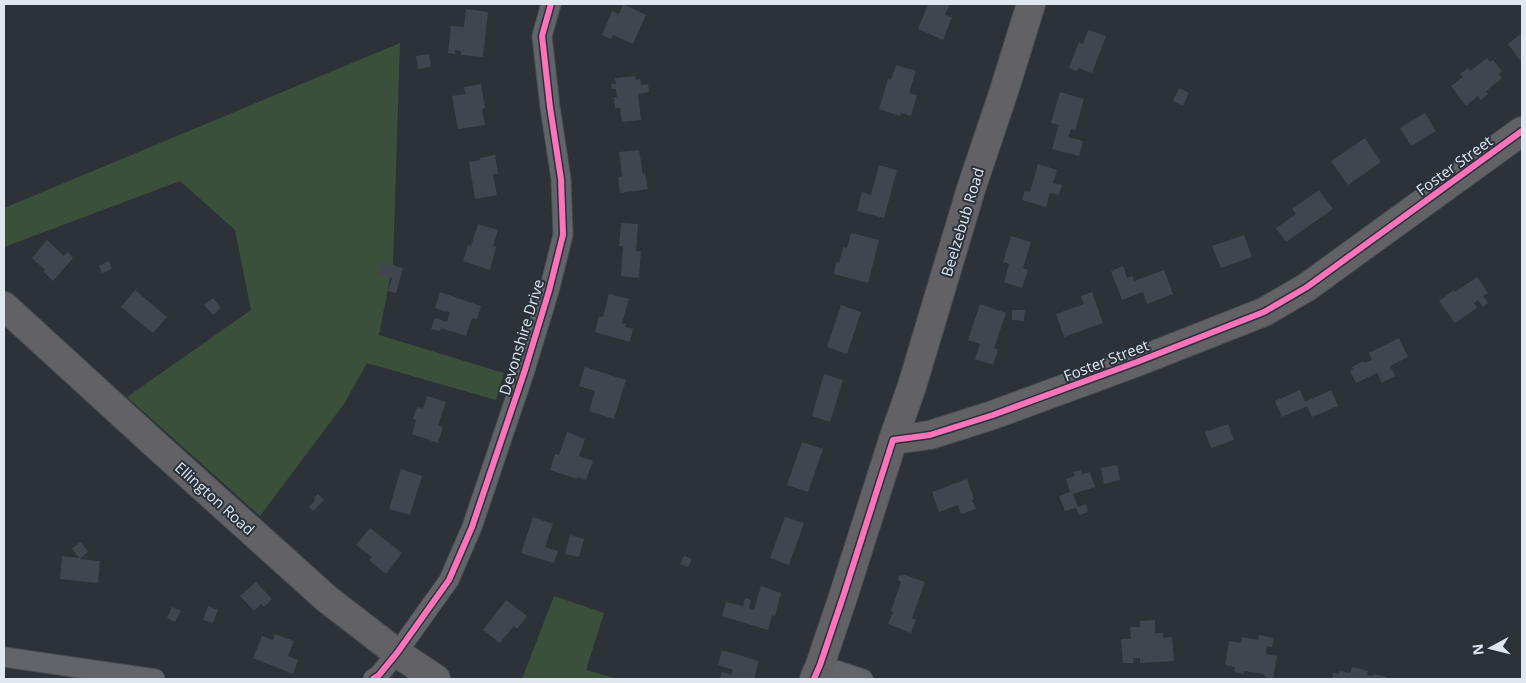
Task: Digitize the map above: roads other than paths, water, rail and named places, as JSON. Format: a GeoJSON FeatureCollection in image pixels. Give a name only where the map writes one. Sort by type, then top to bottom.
{"type":"FeatureCollection","features":[{"type":"Feature","properties":{"kind":"street","name":"Devonshire Drive"},"geometry":{"type":"LineString","coordinates":[[373,679],[379,675],[398,652],[449,580],[472,528],[526,370],[549,292],[563,235],[561,179],[542,36],[551,4]]}},
{"type":"Feature","properties":{"kind":"street","name":"Beelzebub Road"},"geometry":{"type":"LineString","coordinates":[[893,440],[912,386],[971,189],[1031,4]]}},
{"type":"Feature","properties":{"kind":"street","name":"Foster Street"},"geometry":{"type":"LineString","coordinates":[[893,440],[930,435],[993,415],[1137,362],[1264,312],[1308,287],[1522,131]]}},
{"type":"Feature","properties":{"kind":"street","name":"Ellington Road"},"geometry":{"type":"LineString","coordinates":[[4,306],[327,599],[436,679]]}},
{"type":"Feature","properties":{"kind":"street"},"geometry":{"type":"LineString","coordinates":[[863,679],[817,672],[893,440]]}},
{"type":"Feature","properties":{"kind":"street"},"geometry":{"type":"LineString","coordinates":[[4,657],[72,673],[155,679]]}}]}
